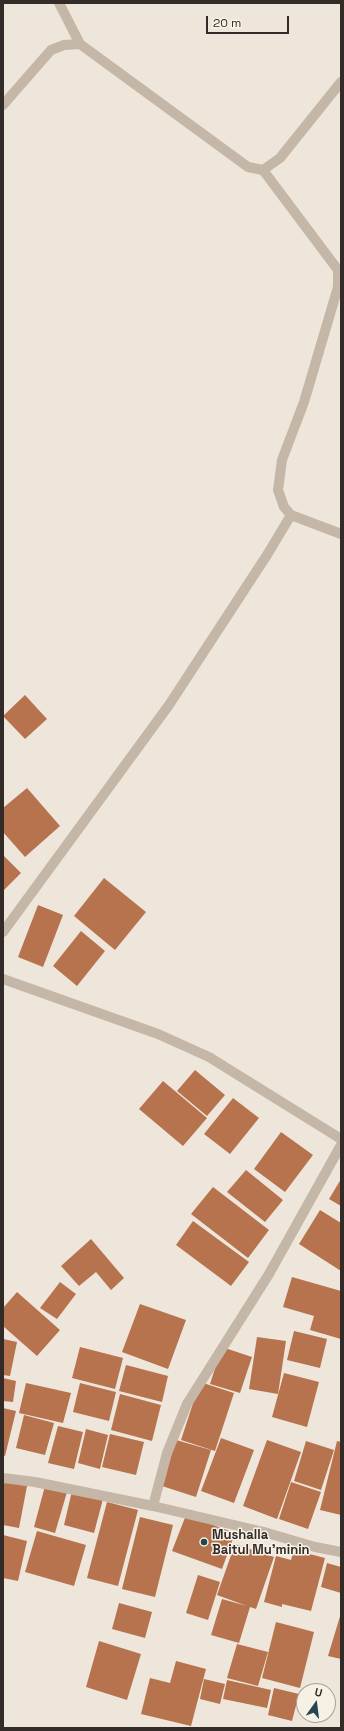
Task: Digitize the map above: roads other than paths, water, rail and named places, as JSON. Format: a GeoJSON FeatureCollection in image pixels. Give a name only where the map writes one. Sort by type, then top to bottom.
{"type":"FeatureCollection","features":[{"type":"Feature","properties":{"kind":"street"},"geometry":{"type":"LineString","coordinates":[[59,3],[80,44],[248,167],[263,170],[338,270],[338,287],[304,402],[282,460],[278,490],[284,507],[291,515],[341,534]]}},
{"type":"Feature","properties":{"kind":"street"},"geometry":{"type":"LineString","coordinates":[[3,105],[51,50],[64,45],[80,44]]}},
{"type":"Feature","properties":{"kind":"street"},"geometry":{"type":"LineString","coordinates":[[263,170],[280,158],[341,82]]}},
{"type":"Feature","properties":{"kind":"street"},"geometry":{"type":"LineString","coordinates":[[3,932],[169,705],[267,555],[291,515]]}},
{"type":"Feature","properties":{"kind":"street"},"geometry":{"type":"LineString","coordinates":[[3,979],[158,1034],[209,1057],[341,1139]]}},
{"type":"Feature","properties":{"kind":"street"},"geometry":{"type":"LineString","coordinates":[[153,1506],[167,1453],[186,1404],[269,1274],[341,1145]]}},
{"type":"Feature","properties":{"kind":"street"},"geometry":{"type":"LineString","coordinates":[[3,1478],[35,1482],[153,1506],[264,1532],[315,1547],[341,1552]]}},
{"type":"Feature","properties":{"kind":"place","name":"Mushalla Baitul Mu'minin"},"geometry":{"type":"Point","coordinates":[204,1542]}}]}
